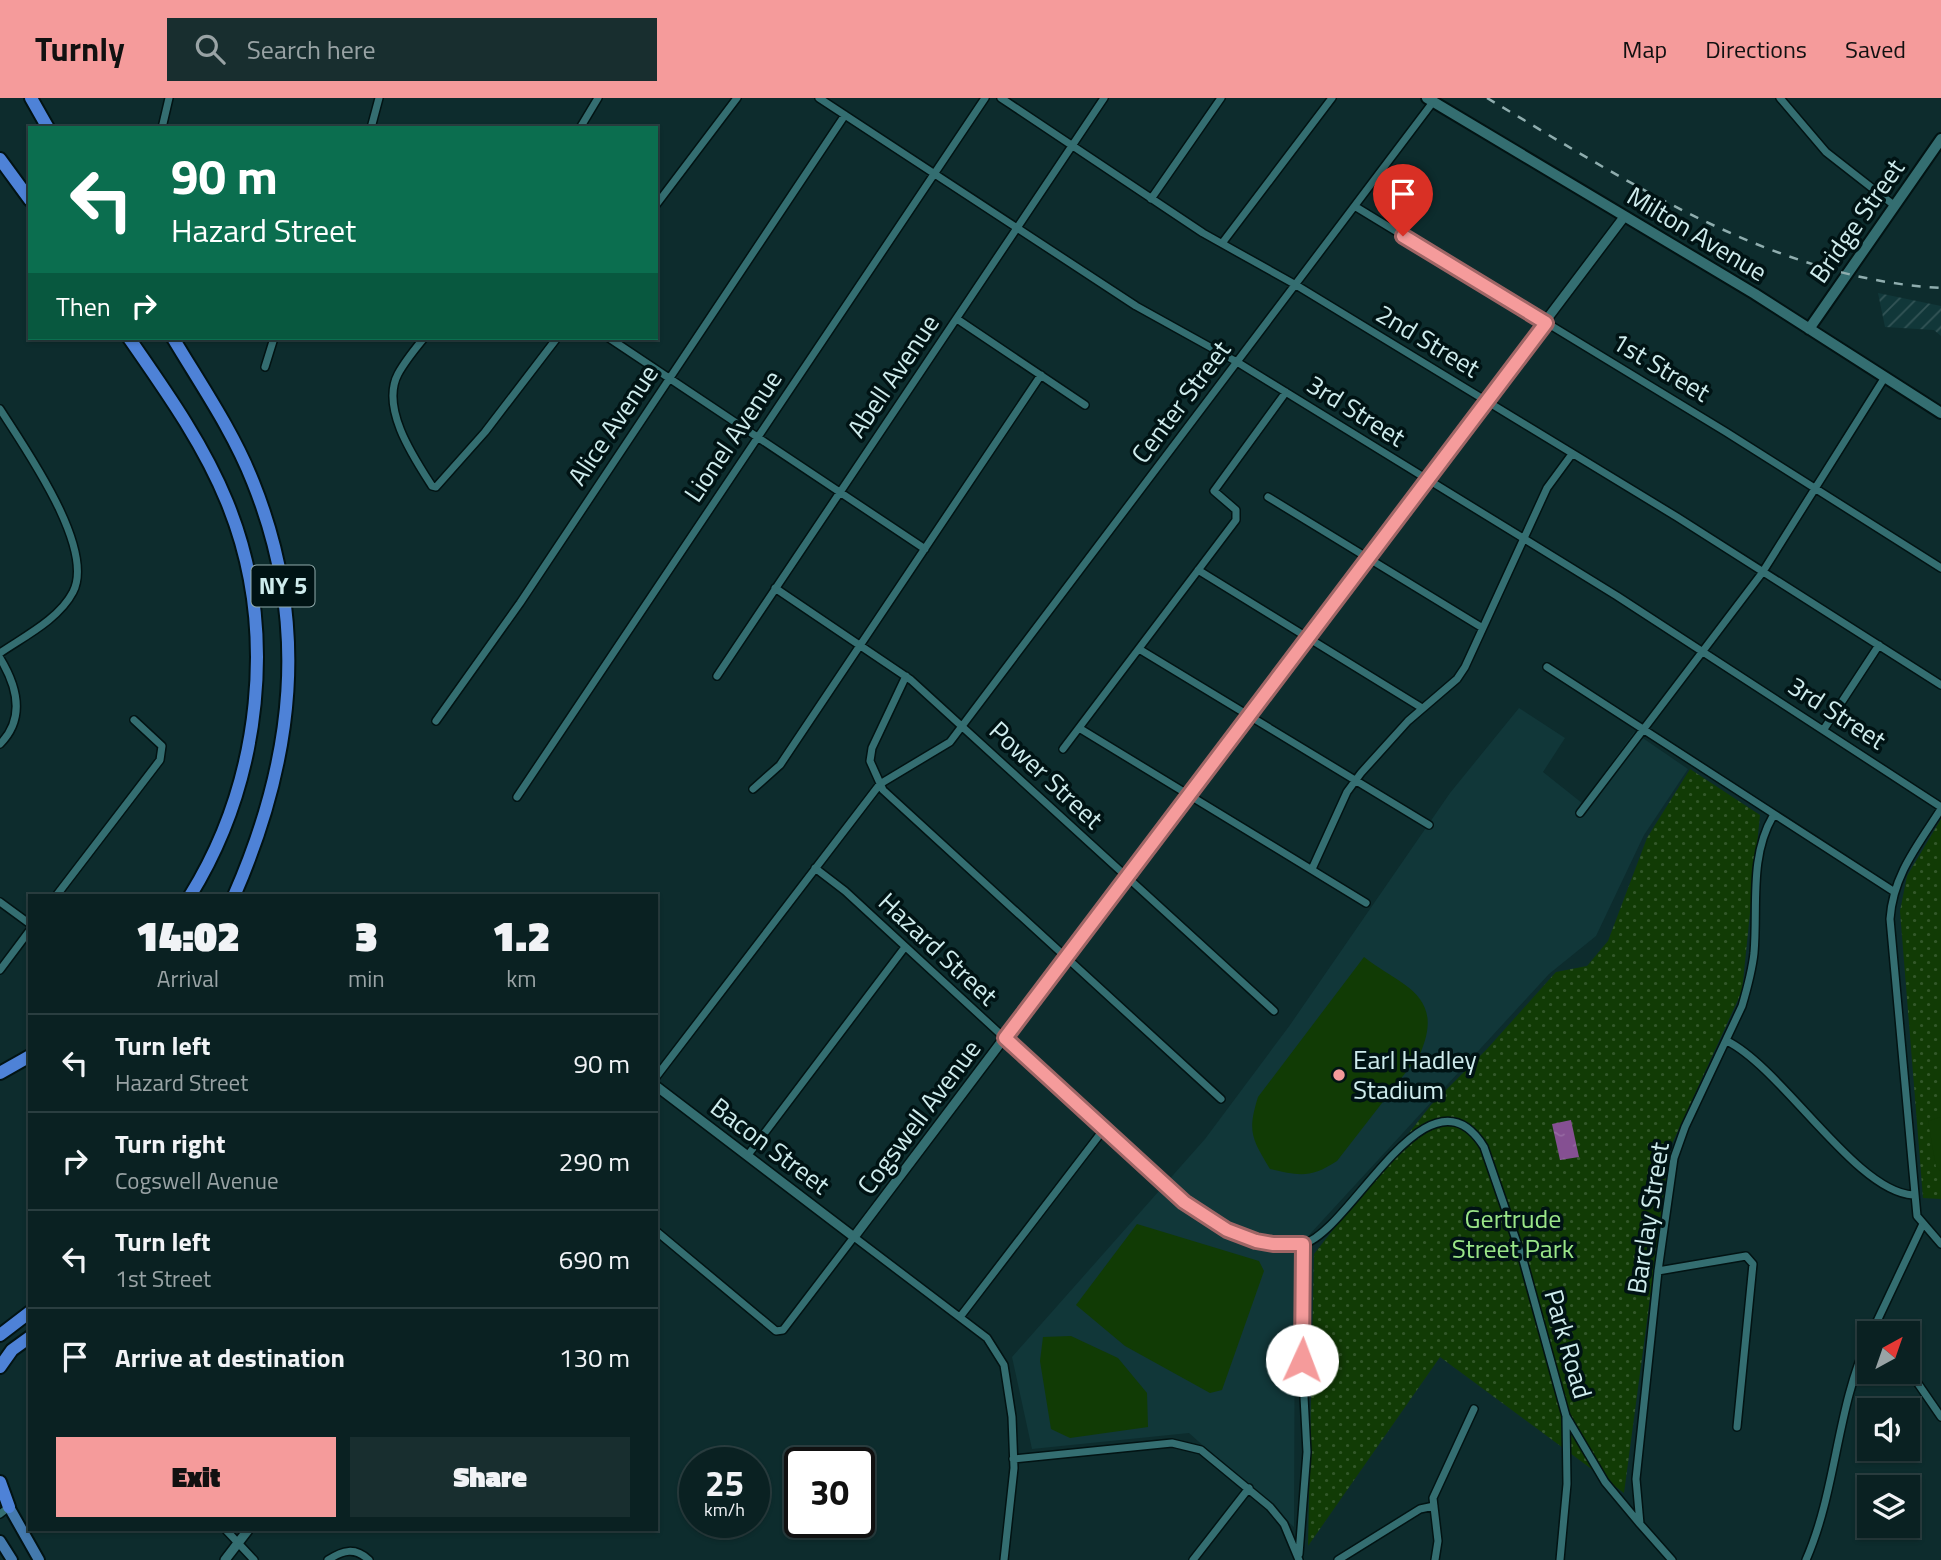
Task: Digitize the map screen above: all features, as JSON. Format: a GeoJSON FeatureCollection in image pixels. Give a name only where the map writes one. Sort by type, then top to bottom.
{"type":"FeatureCollection","features":[{"type":"Feature","properties":{"kind":"highway"},"geometry":{"type":"LineString","coordinates":[[30,98],[47,126]]}},
{"type":"Feature","properties":{"kind":"highway"},"geometry":{"type":"LineString","coordinates":[[0,159],[28,197]]}},
{"type":"Feature","properties":{"kind":"highway","name":"NY 5"},"geometry":{"type":"LineString","coordinates":[[130,340],[197,440],[218,480],[232,516],[250,579],[256,637],[256,682],[245,764],[231,814],[206,869],[191,894]]}},
{"type":"Feature","properties":{"kind":"highway","name":"NY 5"},"geometry":{"type":"LineString","coordinates":[[174,340],[234,441],[253,481],[278,559],[285,598],[290,671],[283,745],[257,842],[235,894]]}},
{"type":"Feature","properties":{"kind":"highway"},"geometry":{"type":"LineString","coordinates":[[0,1073],[28,1057]]}},
{"type":"Feature","properties":{"kind":"highway"},"geometry":{"type":"LineString","coordinates":[[0,1335],[28,1314]]}},
{"type":"Feature","properties":{"kind":"highway"},"geometry":{"type":"LineString","coordinates":[[0,1367],[12,1350],[28,1338]]}},
{"type":"Feature","properties":{"kind":"highway"},"geometry":{"type":"LineString","coordinates":[[0,1482],[4,1511]]}},
{"type":"Feature","properties":{"kind":"main road","name":"Milton Avenue"},"geometry":{"type":"LineString","coordinates":[[1430,100],[1809,329],[1941,413]]}},
{"type":"Feature","properties":{"kind":"main road","name":"Bridge Street"},"geometry":{"type":"LineString","coordinates":[[1809,329],[1941,139]]}},
{"type":"Feature","properties":{"kind":"main road"},"geometry":{"type":"LineString","coordinates":[[0,1492],[4,1511],[39,1560]]}},
{"type":"Feature","properties":{"kind":"main road"},"geometry":{"type":"LineString","coordinates":[[0,1541],[12,1560]]}},
{"type":"Feature","properties":{"kind":"street"},"geometry":{"type":"LineString","coordinates":[[162,126],[169,98]]}},
{"type":"Feature","properties":{"kind":"street"},"geometry":{"type":"LineString","coordinates":[[372,126],[379,98]]}},
{"type":"Feature","properties":{"kind":"street"},"geometry":{"type":"LineString","coordinates":[[581,126],[598,98]]}},
{"type":"Feature","properties":{"kind":"street"},"geometry":{"type":"LineString","coordinates":[[658,202],[737,98]]}},
{"type":"Feature","properties":{"kind":"street","name":"3rd Street"},"geometry":{"type":"LineString","coordinates":[[820,98],[1016,230],[1167,325],[1237,362],[1428,480],[1824,729],[1941,808]]}},
{"type":"Feature","properties":{"kind":"street","name":"Lionel Avenue"},"geometry":{"type":"LineString","coordinates":[[517,797],[985,98]]}},
{"type":"Feature","properties":{"kind":"street","name":"2nd Street"},"geometry":{"type":"LineString","coordinates":[[1001,98],[1203,233],[1296,285],[1572,454],[1941,685]]}},
{"type":"Feature","properties":{"kind":"street","name":"Abell Avenue"},"geometry":{"type":"LineString","coordinates":[[716,676],[1104,98]]}},
{"type":"Feature","properties":{"kind":"street"},"geometry":{"type":"LineString","coordinates":[[1151,199],[1221,98]]}},
{"type":"Feature","properties":{"kind":"street"},"geometry":{"type":"LineString","coordinates":[[1223,242],[1332,98]]}},
{"type":"Feature","properties":{"kind":"street"},"geometry":{"type":"LineString","coordinates":[[1780,98],[1826,152],[1895,206]]}},
{"type":"Feature","properties":{"kind":"street","name":"Center Street"},"geometry":{"type":"LineString","coordinates":[[880,784],[950,742],[1356,207],[1430,100]]}},
{"type":"Feature","properties":{"kind":"street","name":"Alice Avenue"},"geometry":{"type":"LineString","coordinates":[[436,721],[520,603],[845,115]]}},
{"type":"Feature","properties":{"kind":"street","name":"1st Street"},"geometry":{"type":"LineString","coordinates":[[1356,207],[1941,568]]}},
{"type":"Feature","properties":{"kind":"street","name":"Cogswell Avenue"},"geometry":{"type":"LineString","coordinates":[[854,1237],[1487,402],[1624,217]]}},
{"type":"Feature","properties":{"kind":"street"},"geometry":{"type":"LineString","coordinates":[[957,320],[1085,405]]}},
{"type":"Feature","properties":{"kind":"street"},"geometry":{"type":"LineString","coordinates":[[265,367],[273,340]]}},
{"type":"Feature","properties":{"kind":"street"},"geometry":{"type":"LineString","coordinates":[[423,340],[398,375],[393,399],[399,425],[430,483],[436,487],[555,340]]}},
{"type":"Feature","properties":{"kind":"street"},"geometry":{"type":"LineString","coordinates":[[612,340],[925,549]]}},
{"type":"Feature","properties":{"kind":"street"},"geometry":{"type":"LineString","coordinates":[[753,789],[780,765],[1041,375]]}},
{"type":"Feature","properties":{"kind":"street"},"geometry":{"type":"LineString","coordinates":[[1580,813],[1762,573],[1885,377]]}},
{"type":"Feature","properties":{"kind":"street"},"geometry":{"type":"LineString","coordinates":[[1063,749],[1236,520],[1238,513],[1214,491],[1286,393]]}},
{"type":"Feature","properties":{"kind":"street"},"geometry":{"type":"LineString","coordinates":[[0,409],[52,497],[73,542],[79,577],[65,604],[0,655],[15,686],[18,703],[10,732],[0,744]]}},
{"type":"Feature","properties":{"kind":"street"},"geometry":{"type":"LineString","coordinates":[[1312,869],[1355,780],[1422,708],[1457,679],[1547,488],[1572,454]]}},
{"type":"Feature","properties":{"kind":"street"},"geometry":{"type":"LineString","coordinates":[[1268,498],[1481,627]]}},
{"type":"Feature","properties":{"kind":"street"},"geometry":{"type":"LineString","coordinates":[[1198,570],[1422,708]]}},
{"type":"Feature","properties":{"kind":"street","name":"Power Street"},"geometry":{"type":"LineString","coordinates":[[775,588],[906,676],[1274,1011]]}},
{"type":"Feature","properties":{"kind":"street"},"geometry":{"type":"LineString","coordinates":[[1824,729],[1879,645]]}},
{"type":"Feature","properties":{"kind":"street"},"geometry":{"type":"LineString","coordinates":[[1139,649],[1429,825]]}},
{"type":"Feature","properties":{"kind":"street"},"geometry":{"type":"LineString","coordinates":[[1547,667],[1642,732],[1893,891]]}},
{"type":"Feature","properties":{"kind":"street"},"geometry":{"type":"LineString","coordinates":[[906,676],[872,748],[870,761],[880,784],[1221,1099]]}},
{"type":"Feature","properties":{"kind":"street"},"geometry":{"type":"LineString","coordinates":[[58,894],[160,760],[162,746],[134,720]]}},
{"type":"Feature","properties":{"kind":"street"},"geometry":{"type":"LineString","coordinates":[[1079,727],[1366,903]]}},
{"type":"Feature","properties":{"kind":"street"},"geometry":{"type":"LineString","coordinates":[[658,1074],[880,784]]}},
{"type":"Feature","properties":{"kind":"street"},"geometry":{"type":"LineString","coordinates":[[1941,808],[1899,875],[1893,891],[1891,919],[1913,1195],[1922,1226],[1941,1244]]}},
{"type":"Feature","properties":{"kind":"street","name":"Barclay Street"},"geometry":{"type":"LineString","coordinates":[[1640,1524],[1636,1479],[1658,1271],[1674,1158],[1685,1127],[1727,1041],[1748,985],[1754,953],[1759,855],[1765,831],[1773,816]]}},
{"type":"Feature","properties":{"kind":"street","name":"Hazard Street"},"geometry":{"type":"LineString","coordinates":[[815,868],[1184,1202],[1227,1230],[1273,1244],[1303,1244]]}},
{"type":"Feature","properties":{"kind":"street"},"geometry":{"type":"LineString","coordinates":[[0,902],[28,923]]}},
{"type":"Feature","properties":{"kind":"street"},"geometry":{"type":"LineString","coordinates":[[0,970],[28,933]]}},
{"type":"Feature","properties":{"kind":"street"},"geometry":{"type":"LineString","coordinates":[[748,1156],[905,947]]}},
{"type":"Feature","properties":{"kind":"street"},"geometry":{"type":"LineString","coordinates":[[1727,1041],[1760,1065],[1876,1180],[1902,1195],[1913,1195]]}},
{"type":"Feature","properties":{"kind":"street","name":"Bacon Street"},"geometry":{"type":"LineString","coordinates":[[658,1088],[960,1317],[996,1348],[1007,1380],[1013,1459],[1004,1560]]}},
{"type":"Feature","properties":{"kind":"street","name":"Park Road"},"geometry":{"type":"LineString","coordinates":[[1303,1244],[1324,1230],[1400,1148],[1425,1127],[1439,1123],[1455,1124],[1472,1132],[1484,1147],[1523,1260],[1566,1416],[1605,1482],[1640,1524]]}},
{"type":"Feature","properties":{"kind":"street"},"geometry":{"type":"LineString","coordinates":[[960,1317],[1104,1129]]}},
{"type":"Feature","properties":{"kind":"street"},"geometry":{"type":"LineString","coordinates":[[1877,1321],[1922,1226]]}},
{"type":"Feature","properties":{"kind":"street"},"geometry":{"type":"LineString","coordinates":[[658,1233],[778,1332],[819,1285],[854,1237]]}},
{"type":"Feature","properties":{"kind":"street"},"geometry":{"type":"LineString","coordinates":[[1299,1559],[1307,1452],[1302,1360],[1303,1244]]}},
{"type":"Feature","properties":{"kind":"street"},"geometry":{"type":"LineString","coordinates":[[1658,1271],[1746,1256],[1753,1264],[1737,1427]]}},
{"type":"Feature","properties":{"kind":"street"},"geometry":{"type":"LineString","coordinates":[[1806,1560],[1817,1534],[1845,1408],[1857,1375]]}},
{"type":"Feature","properties":{"kind":"street"},"geometry":{"type":"LineString","coordinates":[[1918,1384],[1941,1417]]}},
{"type":"Feature","properties":{"kind":"street"},"geometry":{"type":"LineString","coordinates":[[1435,1560],[1438,1541],[1434,1506],[1437,1485],[1460,1443],[1474,1409]]}},
{"type":"Feature","properties":{"kind":"street"},"geometry":{"type":"LineString","coordinates":[[1560,1560],[1567,1484],[1566,1416]]}},
{"type":"Feature","properties":{"kind":"street"},"geometry":{"type":"LineString","coordinates":[[1013,1459],[1172,1443],[1201,1450],[1249,1488],[1284,1524],[1299,1559]]}},
{"type":"Feature","properties":{"kind":"street"},"geometry":{"type":"LineString","coordinates":[[1193,1560],[1249,1488]]}},
{"type":"Feature","properties":{"kind":"street"},"geometry":{"type":"LineString","coordinates":[[1338,1560],[1420,1508],[1434,1506]]}},
{"type":"Feature","properties":{"kind":"street"},"geometry":{"type":"LineString","coordinates":[[1640,1524],[1672,1560]]}},
{"type":"Feature","properties":{"kind":"street"},"geometry":{"type":"LineString","coordinates":[[227,1531],[254,1560]]}},
{"type":"Feature","properties":{"kind":"street"},"geometry":{"type":"LineString","coordinates":[[225,1560],[247,1531]]}},
{"type":"Feature","properties":{"kind":"street"},"geometry":{"type":"LineString","coordinates":[[328,1560],[338,1554],[356,1550],[369,1560]]}},
{"type":"Feature","properties":{"kind":"shaded area"},"geometry":{"type":"Polygon","coordinates":[[[1878,293],[1941,306],[1941,336],[1934,330],[1885,327],[1878,293]]]}},
{"type":"Feature","properties":{"kind":"shaded area"},"geometry":{"type":"Polygon","coordinates":[[[1519,708],[1565,738],[1543,772],[1582,803],[1634,732],[1688,769],[1644,835],[1596,936],[1549,974],[1310,1234],[1295,1266],[1294,1527],[1189,1433],[1032,1449],[1012,1357],[1205,1139],[1290,1025],[1450,793],[1519,708]]]}},
{"type":"Feature","properties":{"kind":"green space","name":"Gertrude Street Park"},"geometry":{"type":"Polygon","coordinates":[[[1690,769],[1760,815],[1742,991],[1670,1148],[1624,1493],[1440,1357],[1308,1546],[1314,1254],[1431,1105],[1487,1049],[1556,972],[1587,966],[1608,941],[1647,838],[1690,769]]]}},
{"type":"Feature","properties":{"kind":"green space"},"geometry":{"type":"Polygon","coordinates":[[[1941,819],[1941,1199],[1923,1198],[1900,911],[1907,876],[1941,819]]]}},
{"type":"Feature","properties":{"kind":"green space","name":"Earl Hadley Stadium"},"geometry":{"type":"Polygon","coordinates":[[[1364,957],[1405,985],[1416,994],[1423,1005],[1427,1018],[1427,1034],[1420,1054],[1337,1161],[1305,1174],[1270,1169],[1253,1135],[1258,1097],[1364,957]]]}},
{"type":"Feature","properties":{"kind":"green space"},"geometry":{"type":"Polygon","coordinates":[[[1941,1117],[1941,1171],[1936,1167],[1928,1121],[1941,1117]]]}},
{"type":"Feature","properties":{"kind":"green space"},"geometry":{"type":"Polygon","coordinates":[[[1137,1224],[1259,1261],[1264,1271],[1222,1390],[1210,1393],[1125,1346],[1076,1305],[1137,1224]]]}},
{"type":"Feature","properties":{"kind":"green space"},"geometry":{"type":"Polygon","coordinates":[[[1071,1336],[1118,1358],[1147,1393],[1148,1427],[1070,1438],[1051,1429],[1040,1361],[1043,1337],[1071,1336]]]}},
{"type":"Feature","properties":{"kind":"water"},"geometry":{"type":"Polygon","coordinates":[[[1571,1120],[1579,1157],[1560,1160],[1552,1124],[1571,1120]]]}},
{"type":"Feature","properties":{"kind":"railway"},"geometry":{"type":"LineString","coordinates":[[1487,98],[1648,192],[1761,246],[1819,266],[1879,281],[1941,288]]}},
{"type":"Feature","properties":{"kind":"place","name":"Earl Hadley Stadium"},"geometry":{"type":"Point","coordinates":[1339,1075]}},
{"type":"Feature","properties":{"kind":"route"},"geometry":{"type":"LineString","coordinates":[[1302,1360],[1305,1264],[1303,1244],[1256,1241],[1227,1230],[1184,1202],[1005,1038],[1546,323],[1403,236]]}}]}
